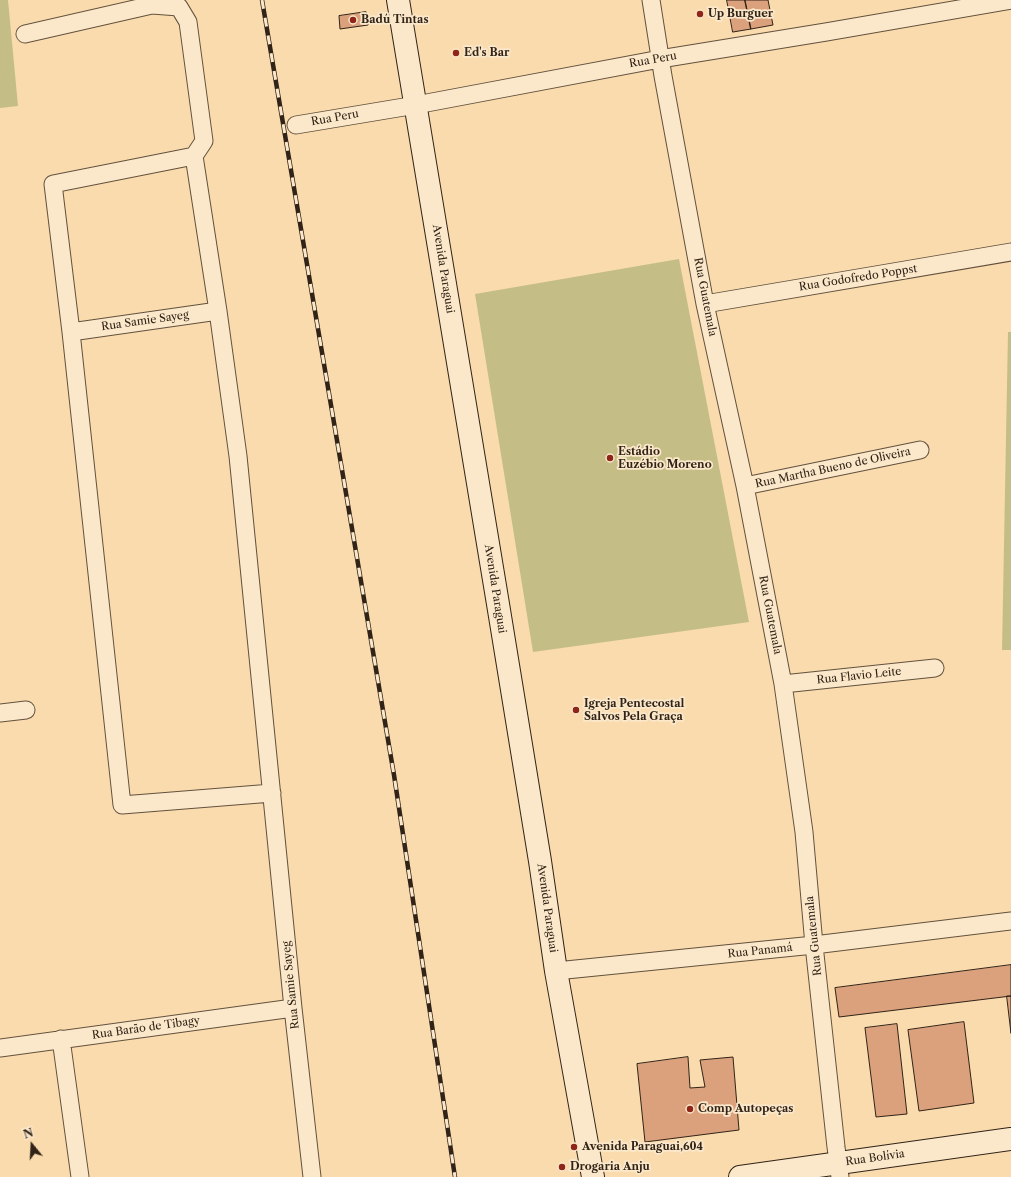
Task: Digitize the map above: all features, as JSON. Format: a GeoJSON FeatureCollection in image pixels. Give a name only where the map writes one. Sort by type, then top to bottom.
{"type":"FeatureCollection","features":[{"type":"Feature","properties":{"kind":"street","name":"Avenida Paraguai"},"geometry":{"type":"LineString","coordinates":[[398,0],[540,861],[556,971],[593,1177]]}},
{"type":"Feature","properties":{"kind":"street","name":"Rua Guatemala"},"geometry":{"type":"LineString","coordinates":[[651,0],[660,59],[705,304],[745,486],[783,684],[804,832],[814,945],[839,1170]]}},
{"type":"Feature","properties":{"kind":"street","name":"Rua Peru"},"geometry":{"type":"LineString","coordinates":[[296,125],[416,105],[660,59],[1011,0]]}},
{"type":"Feature","properties":{"kind":"street"},"geometry":{"type":"LineString","coordinates":[[25,34],[152,5],[179,7],[188,22],[204,141],[194,156],[53,184],[71,332],[122,805],[272,793]]}},
{"type":"Feature","properties":{"kind":"street","name":"Rua Samie Sayeg"},"geometry":{"type":"LineString","coordinates":[[194,156],[218,311],[238,456],[292,1008],[312,1177]]}},
{"type":"Feature","properties":{"kind":"street","name":"Rua Godofredo Poppst"},"geometry":{"type":"LineString","coordinates":[[705,304],[1011,252]]}},
{"type":"Feature","properties":{"kind":"street","name":"Rua Samie Sayeg"},"geometry":{"type":"LineString","coordinates":[[71,332],[218,311]]}},
{"type":"Feature","properties":{"kind":"street","name":"Rua Martha Bueno de Oliveira"},"geometry":{"type":"LineString","coordinates":[[745,486],[920,450]]}},
{"type":"Feature","properties":{"kind":"street","name":"Rua Flavio Leite"},"geometry":{"type":"LineString","coordinates":[[783,684],[935,668]]}},
{"type":"Feature","properties":{"kind":"street"},"geometry":{"type":"LineString","coordinates":[[0,713],[26,710]]}},
{"type":"Feature","properties":{"kind":"street","name":"Rua Panamá"},"geometry":{"type":"LineString","coordinates":[[556,971],[814,945],[1011,921]]}},
{"type":"Feature","properties":{"kind":"street","name":"Rua Barão de Tibagy"},"geometry":{"type":"LineString","coordinates":[[0,1048],[292,1008]]}},
{"type":"Feature","properties":{"kind":"street"},"geometry":{"type":"LineString","coordinates":[[61,1039],[80,1177]]}},
{"type":"Feature","properties":{"kind":"street","name":"Rua Bolívia"},"geometry":{"type":"LineString","coordinates":[[740,1177],[839,1170],[1011,1139]]}},
{"type":"Feature","properties":{"kind":"shaded area"},"geometry":{"type":"Polygon","coordinates":[[[0,0],[8,0],[18,106],[0,108],[0,0]]]}},
{"type":"Feature","properties":{"kind":"shaded area","name":"Estádio Euzébio Moreno"},"geometry":{"type":"Polygon","coordinates":[[[679,259],[749,622],[533,652],[475,294],[679,259]]]}},
{"type":"Feature","properties":{"kind":"shaded area"},"geometry":{"type":"Polygon","coordinates":[[[1008,332],[1011,332],[1011,650],[1002,650],[1008,332]]]}},
{"type":"Feature","properties":{"kind":"building"},"geometry":{"type":"Polygon","coordinates":[[[727,0],[745,0],[751,29],[733,32],[727,0]]]}},
{"type":"Feature","properties":{"kind":"building"},"geometry":{"type":"Polygon","coordinates":[[[745,0],[768,0],[773,25],[751,29],[745,0]]]}},
{"type":"Feature","properties":{"kind":"building","name":"Badú Tintas"},"geometry":{"type":"Polygon","coordinates":[[[366,12],[368,25],[340,29],[339,16],[366,12]]]}},
{"type":"Feature","properties":{"kind":"building"},"geometry":{"type":"Polygon","coordinates":[[[1011,965],[1011,996],[839,1017],[835,988],[1011,965]]]}},
{"type":"Feature","properties":{"kind":"building"},"geometry":{"type":"Polygon","coordinates":[[[1007,996],[1011,996],[1011,1033],[1007,996]]]}},
{"type":"Feature","properties":{"kind":"building"},"geometry":{"type":"Polygon","coordinates":[[[964,1022],[974,1103],[919,1111],[908,1030],[964,1022]]]}},
{"type":"Feature","properties":{"kind":"building"},"geometry":{"type":"Polygon","coordinates":[[[897,1024],[907,1114],[876,1117],[865,1028],[897,1024]]]}},
{"type":"Feature","properties":{"kind":"building","name":"Comp Autopeças"},"geometry":{"type":"Polygon","coordinates":[[[688,1057],[690,1088],[705,1087],[700,1060],[733,1057],[739,1130],[645,1142],[637,1064],[688,1057]]]}},
{"type":"Feature","properties":{"kind":"railway"},"geometry":{"type":"LineString","coordinates":[[262,0],[394,775],[455,1177]]}},
{"type":"Feature","properties":{"kind":"place","name":"Up Burguer"},"geometry":{"type":"Point","coordinates":[700,14]}},
{"type":"Feature","properties":{"kind":"place","name":"Badú Tintas"},"geometry":{"type":"Point","coordinates":[353,20]}},
{"type":"Feature","properties":{"kind":"place","name":"Ed's Bar"},"geometry":{"type":"Point","coordinates":[456,53]}},
{"type":"Feature","properties":{"kind":"place","name":"Estádio Euzébio Moreno"},"geometry":{"type":"Point","coordinates":[610,458]}},
{"type":"Feature","properties":{"kind":"place","name":"Igreja Pentecostal Salvos Pela Graça"},"geometry":{"type":"Point","coordinates":[576,710]}},
{"type":"Feature","properties":{"kind":"place","name":"Comp Autopeças"},"geometry":{"type":"Point","coordinates":[690,1109]}},
{"type":"Feature","properties":{"kind":"place","name":"Avenida Paraguai,604"},"geometry":{"type":"Point","coordinates":[574,1147]}},
{"type":"Feature","properties":{"kind":"place","name":"Drogaria Anju"},"geometry":{"type":"Point","coordinates":[562,1167]}}]}
